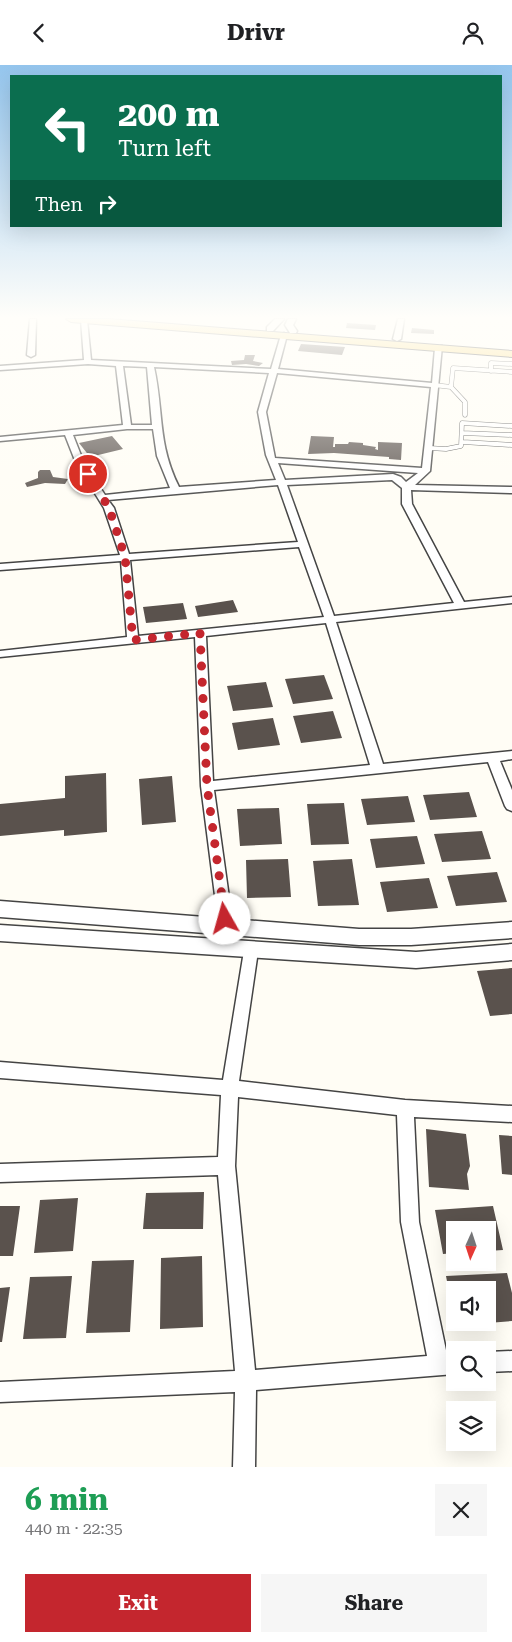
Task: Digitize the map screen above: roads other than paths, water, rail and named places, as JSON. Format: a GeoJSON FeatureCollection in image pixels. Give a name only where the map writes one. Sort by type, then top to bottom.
{"type":"FeatureCollection","features":[{"type":"Feature","properties":{"kind":"street"},"geometry":{"type":"LineString","coordinates":[[122,384],[127,427]]}},
{"type":"Feature","properties":{"kind":"street"},"geometry":{"type":"LineString","coordinates":[[153,384],[157,427],[164,467],[175,489]]}},
{"type":"Feature","properties":{"kind":"street"},"geometry":{"type":"LineString","coordinates":[[270,384],[262,412],[272,460],[330,619],[378,769]]}},
{"type":"Feature","properties":{"kind":"street"},"geometry":{"type":"LineString","coordinates":[[406,487],[426,471],[434,385],[427,384]]}},
{"type":"Feature","properties":{"kind":"street"},"geometry":{"type":"LineString","coordinates":[[0,439],[127,427],[157,427]]}},
{"type":"Feature","properties":{"kind":"street"},"geometry":{"type":"LineString","coordinates":[[68,433],[80,463],[109,508],[125,557],[133,640]]}},
{"type":"Feature","properties":{"kind":"street"},"geometry":{"type":"LineString","coordinates":[[272,460],[426,471]]}},
{"type":"Feature","properties":{"kind":"street"},"geometry":{"type":"LineString","coordinates":[[103,497],[175,489],[281,481],[393,477],[406,487],[407,503],[461,606]]}},
{"type":"Feature","properties":{"kind":"street"},"geometry":{"type":"LineString","coordinates":[[406,487],[512,490]]}},
{"type":"Feature","properties":{"kind":"street"},"geometry":{"type":"LineString","coordinates":[[0,555],[4,566],[303,543]]}},
{"type":"Feature","properties":{"kind":"street"},"geometry":{"type":"LineString","coordinates":[[0,654],[512,601]]}},
{"type":"Feature","properties":{"kind":"street"},"geometry":{"type":"LineString","coordinates":[[200,633],[207,786],[225,919]]}},
{"type":"Feature","properties":{"kind":"street"},"geometry":{"type":"LineString","coordinates":[[207,786],[512,755]]}},
{"type":"Feature","properties":{"kind":"street"},"geometry":{"type":"LineString","coordinates":[[492,757],[512,806]]}},
{"type":"Feature","properties":{"kind":"street"},"geometry":{"type":"LineString","coordinates":[[0,909],[359,937],[411,937],[512,930]]}},
{"type":"Feature","properties":{"kind":"street"},"geometry":{"type":"LineString","coordinates":[[0,933],[252,951],[416,960],[512,952]]}},
{"type":"Feature","properties":{"kind":"street"},"geometry":{"type":"LineString","coordinates":[[244,1467],[246,1381],[226,1166],[230,1088],[252,951]]}},
{"type":"Feature","properties":{"kind":"street"},"geometry":{"type":"LineString","coordinates":[[0,1070],[230,1088],[405,1108],[512,1114]]}},
{"type":"Feature","properties":{"kind":"street"},"geometry":{"type":"LineString","coordinates":[[405,1108],[410,1222],[446,1361]]}},
{"type":"Feature","properties":{"kind":"street"},"geometry":{"type":"LineString","coordinates":[[0,1173],[226,1166]]}},
{"type":"Feature","properties":{"kind":"street"},"geometry":{"type":"LineString","coordinates":[[496,1362],[512,1361]]}},
{"type":"Feature","properties":{"kind":"street"},"geometry":{"type":"LineString","coordinates":[[0,1392],[246,1381],[446,1365]]}},
{"type":"Feature","properties":{"kind":"lane"},"geometry":{"type":"LineString","coordinates":[[434,385],[452,387],[465,402],[465,415]]}},
{"type":"Feature","properties":{"kind":"lane"},"geometry":{"type":"LineString","coordinates":[[429,449],[461,446],[463,442],[462,423],[512,426]]}},
{"type":"Feature","properties":{"kind":"lane"},"geometry":{"type":"LineString","coordinates":[[462,433],[512,435]]}},
{"type":"Feature","properties":{"kind":"lane"},"geometry":{"type":"LineString","coordinates":[[463,442],[512,445]]}}]}
